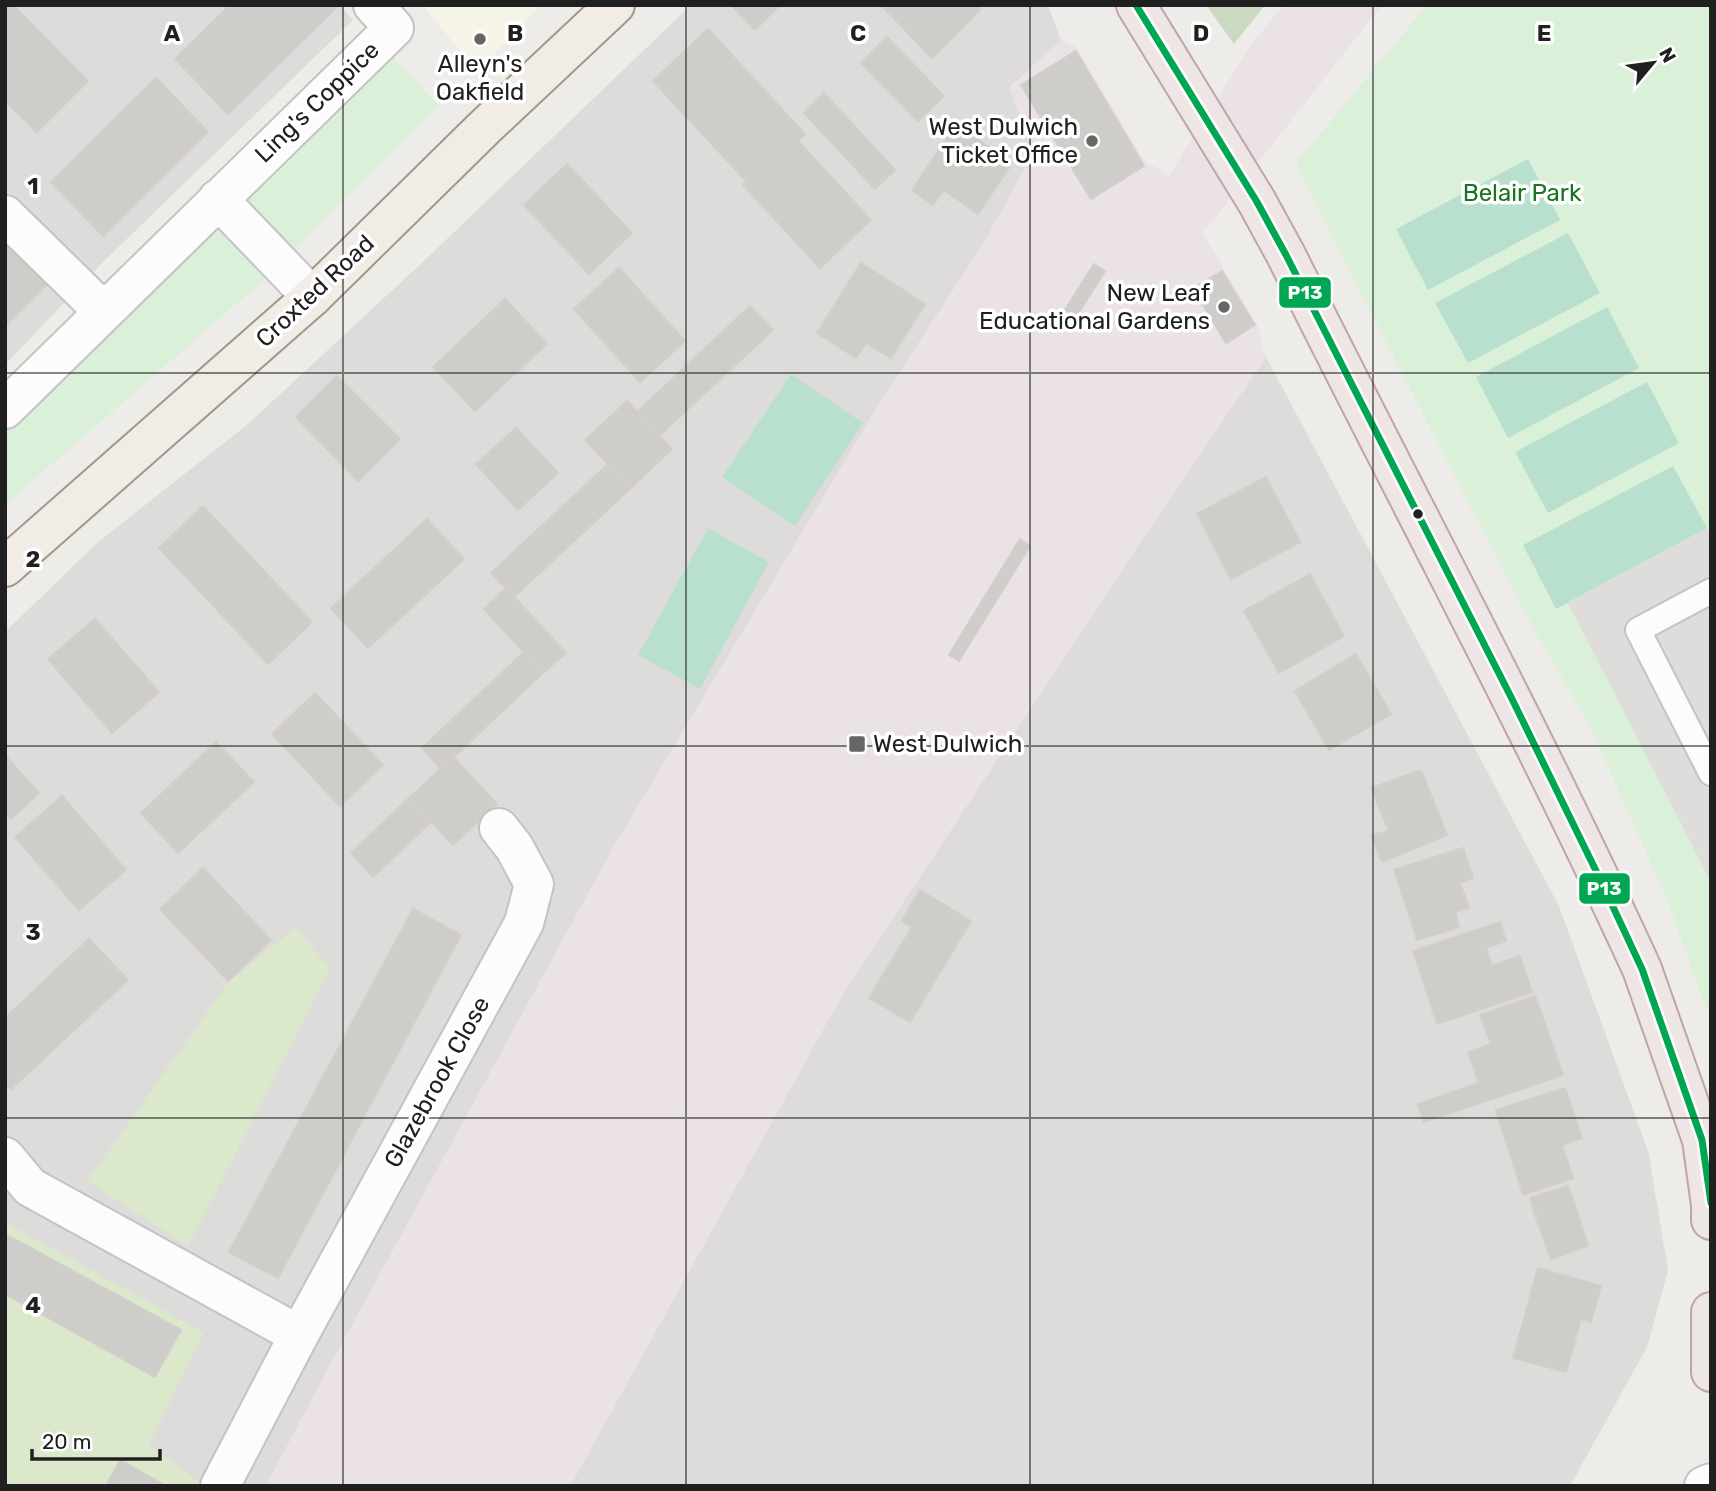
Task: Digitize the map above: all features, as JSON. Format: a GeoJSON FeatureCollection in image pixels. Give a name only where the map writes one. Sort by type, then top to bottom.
{"type":"FeatureCollection","features":[{"type":"Feature","properties":{"kind":"highway"},"geometry":{"type":"LineString","coordinates":[[1136,5],[1257,202],[1286,255],[1562,800],[1642,969],[1707,1139],[1711,1220]]}},
{"type":"Feature","properties":{"kind":"highway"},"geometry":{"type":"LineString","coordinates":[[1711,1312],[1711,1372]]}},
{"type":"Feature","properties":{"kind":"main road","name":"Croxted Road"},"geometry":{"type":"LineString","coordinates":[[5,567],[312,297],[485,127],[615,5]]}},
{"type":"Feature","properties":{"kind":"street","name":"Ling's Coppice"},"geometry":{"type":"LineString","coordinates":[[5,409],[394,28],[373,5]]}},
{"type":"Feature","properties":{"kind":"street"},"geometry":{"type":"LineString","coordinates":[[218,199],[312,297]]}},
{"type":"Feature","properties":{"kind":"street"},"geometry":{"type":"LineString","coordinates":[[5,215],[103,311]]}},
{"type":"Feature","properties":{"kind":"street","name":"Glazebrook Close"},"geometry":{"type":"LineString","coordinates":[[220,1486],[299,1335],[524,923],[534,884],[514,847],[499,828]]}},
{"type":"Feature","properties":{"kind":"street"},"geometry":{"type":"LineString","coordinates":[[5,1157],[30,1187],[299,1335]]}},
{"type":"Feature","properties":{"kind":"street"},"geometry":{"type":"LineString","coordinates":[[1704,1486],[1711,1483]]}},
{"type":"Feature","properties":{"kind":"lane"},"geometry":{"type":"LineString","coordinates":[[1711,591],[1638,629],[1711,773]]}},
{"type":"Feature","properties":{"kind":"shaded area"},"geometry":{"type":"Polygon","coordinates":[[[5,5],[340,5],[353,20],[104,261],[5,365],[5,5]]]}},
{"type":"Feature","properties":{"kind":"shaded area","name":"Alleyn's Oakfield"},"geometry":{"type":"Polygon","coordinates":[[[423,5],[541,5],[477,72],[423,5]]]}},
{"type":"Feature","properties":{"kind":"shaded area"},"geometry":{"type":"Polygon","coordinates":[[[691,5],[1048,5],[1061,40],[1010,87],[1033,155],[982,246],[879,404],[616,843],[266,1486],[5,1486],[5,632],[97,543],[248,424],[425,260],[691,5]]]}},
{"type":"Feature","properties":{"kind":"shaded area"},"geometry":{"type":"Polygon","coordinates":[[[1284,5],[1382,5],[1203,233],[1259,328],[1266,357],[1137,547],[842,995],[570,1486],[266,1486],[616,843],[879,404],[982,246],[1033,156],[1010,87],[1061,40],[1076,47],[1144,160],[1169,176],[1252,43],[1284,5]]]}},
{"type":"Feature","properties":{"kind":"shaded area"},"geometry":{"type":"Polygon","coordinates":[[[1266,357],[1559,906],[1648,1151],[1668,1271],[1647,1347],[1570,1486],[570,1486],[842,995],[1137,547],[1266,357]]]}},
{"type":"Feature","properties":{"kind":"shaded area"},"geometry":{"type":"Polygon","coordinates":[[[1707,528],[1711,534],[1711,882],[1568,603],[1707,528]]]}},
{"type":"Feature","properties":{"kind":"green space"},"geometry":{"type":"Polygon","coordinates":[[[1206,5],[1265,5],[1234,44],[1206,5]]]}},
{"type":"Feature","properties":{"kind":"green space","name":"Belair Park"},"geometry":{"type":"Polygon","coordinates":[[[1427,5],[1711,5],[1711,1014],[1703,1001],[1667,899],[1591,728],[1525,613],[1296,163],[1427,5]]]}},
{"type":"Feature","properties":{"kind":"green space"},"geometry":{"type":"Polygon","coordinates":[[[389,53],[439,106],[249,293],[5,505],[5,428],[389,53]]]}},
{"type":"Feature","properties":{"kind":"green space"},"geometry":{"type":"Polygon","coordinates":[[[1528,159],[1560,220],[1428,290],[1396,229],[1528,159]]]}},
{"type":"Feature","properties":{"kind":"green space"},"geometry":{"type":"Polygon","coordinates":[[[1568,233],[1600,293],[1468,363],[1435,303],[1568,233]]]}},
{"type":"Feature","properties":{"kind":"green space"},"geometry":{"type":"Polygon","coordinates":[[[1607,307],[1639,368],[1508,438],[1476,377],[1607,307]]]}},
{"type":"Feature","properties":{"kind":"green space"},"geometry":{"type":"Polygon","coordinates":[[[791,374],[863,423],[795,526],[722,477],[791,374]]]}},
{"type":"Feature","properties":{"kind":"green space"},"geometry":{"type":"Polygon","coordinates":[[[1647,382],[1679,443],[1548,513],[1515,452],[1647,382]]]}},
{"type":"Feature","properties":{"kind":"green space"},"geometry":{"type":"Polygon","coordinates":[[[1673,466],[1707,528],[1556,609],[1523,545],[1673,466]]]}},
{"type":"Feature","properties":{"kind":"green space"},"geometry":{"type":"Polygon","coordinates":[[[708,528],[769,562],[700,689],[638,655],[708,528]]]}},
{"type":"Feature","properties":{"kind":"green space"},"geometry":{"type":"Polygon","coordinates":[[[296,927],[330,969],[188,1246],[87,1181],[228,983],[296,927]]]}},
{"type":"Feature","properties":{"kind":"green space"},"geometry":{"type":"Polygon","coordinates":[[[5,1222],[204,1333],[149,1444],[199,1482],[198,1486],[166,1486],[120,1461],[106,1486],[5,1486],[5,1294],[154,1377],[180,1330],[5,1234],[5,1222]]]}},
{"type":"Feature","properties":{"kind":"building"},"geometry":{"type":"Polygon","coordinates":[[[5,5],[13,5],[88,81],[37,132],[5,101],[5,5]]]}},
{"type":"Feature","properties":{"kind":"building"},"geometry":{"type":"Polygon","coordinates":[[[230,5],[337,7],[228,114],[175,59],[230,5]]]}},
{"type":"Feature","properties":{"kind":"building"},"geometry":{"type":"Polygon","coordinates":[[[731,5],[780,5],[755,30],[731,5]]]}},
{"type":"Feature","properties":{"kind":"building"},"geometry":{"type":"Polygon","coordinates":[[[881,5],[976,5],[980,10],[932,58],[881,5]]]}},
{"type":"Feature","properties":{"kind":"building"},"geometry":{"type":"Polygon","coordinates":[[[708,29],[805,134],[798,141],[871,220],[820,268],[743,185],[747,182],[653,81],[708,29]]]}},
{"type":"Feature","properties":{"kind":"building"},"geometry":{"type":"Polygon","coordinates":[[[887,37],[944,96],[918,121],[861,63],[887,37]]]}},
{"type":"Feature","properties":{"kind":"building","name":"West Dulwich Ticket Office"},"geometry":{"type":"Polygon","coordinates":[[[1076,51],[1144,166],[1091,199],[1021,85],[1076,51]]]}},
{"type":"Feature","properties":{"kind":"building"},"geometry":{"type":"Polygon","coordinates":[[[156,78],[208,132],[103,236],[51,182],[156,78]]]}},
{"type":"Feature","properties":{"kind":"building"},"geometry":{"type":"Polygon","coordinates":[[[824,93],[895,170],[875,189],[804,113],[824,93]]]}},
{"type":"Feature","properties":{"kind":"building"},"geometry":{"type":"Polygon","coordinates":[[[956,125],[1012,163],[978,214],[944,190],[933,205],[912,190],[956,125]]]}},
{"type":"Feature","properties":{"kind":"building"},"geometry":{"type":"Polygon","coordinates":[[[567,164],[632,233],[589,274],[524,205],[567,164]]]}},
{"type":"Feature","properties":{"kind":"building"},"geometry":{"type":"Polygon","coordinates":[[[5,232],[52,279],[5,326],[5,232]]]}},
{"type":"Feature","properties":{"kind":"building"},"geometry":{"type":"Polygon","coordinates":[[[861,263],[925,304],[891,358],[866,343],[856,358],[817,333],[861,263]]]}},
{"type":"Feature","properties":{"kind":"building"},"geometry":{"type":"Polygon","coordinates":[[[1094,264],[1105,271],[1076,317],[1065,310],[1094,264]]]}},
{"type":"Feature","properties":{"kind":"building"},"geometry":{"type":"Polygon","coordinates":[[[619,268],[685,341],[640,382],[574,309],[619,268]]]}},
{"type":"Feature","properties":{"kind":"building","name":"New Leaf Educational Gardens"},"geometry":{"type":"Polygon","coordinates":[[[1222,271],[1255,325],[1226,343],[1193,288],[1222,271]]]}},
{"type":"Feature","properties":{"kind":"building"},"geometry":{"type":"Polygon","coordinates":[[[505,299],[547,344],[475,411],[433,367],[505,299]]]}},
{"type":"Feature","properties":{"kind":"building"},"geometry":{"type":"Polygon","coordinates":[[[750,306],[773,330],[659,436],[637,412],[750,306]]]}},
{"type":"Feature","properties":{"kind":"building"},"geometry":{"type":"Polygon","coordinates":[[[337,376],[400,439],[358,481],[296,417],[337,376]]]}},
{"type":"Feature","properties":{"kind":"building"},"geometry":{"type":"Polygon","coordinates":[[[627,401],[672,449],[631,488],[585,440],[627,401]]]}},
{"type":"Feature","properties":{"kind":"building"},"geometry":{"type":"Polygon","coordinates":[[[516,428],[558,473],[518,510],[476,464],[516,428]]]}},
{"type":"Feature","properties":{"kind":"building"},"geometry":{"type":"Polygon","coordinates":[[[608,464],[631,488],[514,597],[491,573],[608,464]]]}},
{"type":"Feature","properties":{"kind":"building"},"geometry":{"type":"Polygon","coordinates":[[[1266,477],[1300,542],[1231,579],[1197,514],[1266,477]]]}},
{"type":"Feature","properties":{"kind":"building"},"geometry":{"type":"Polygon","coordinates":[[[203,506],[312,622],[268,664],[159,548],[203,506]]]}},
{"type":"Feature","properties":{"kind":"building"},"geometry":{"type":"Polygon","coordinates":[[[427,519],[464,559],[368,648],[331,608],[427,519]]]}},
{"type":"Feature","properties":{"kind":"building"},"geometry":{"type":"Polygon","coordinates":[[[1020,539],[1030,546],[959,661],[949,655],[1020,539]]]}},
{"type":"Feature","properties":{"kind":"building"},"geometry":{"type":"Polygon","coordinates":[[[1310,574],[1344,636],[1279,673],[1244,611],[1310,574]]]}},
{"type":"Feature","properties":{"kind":"building"},"geometry":{"type":"Polygon","coordinates":[[[506,588],[566,653],[543,673],[484,609],[506,588]]]}},
{"type":"Feature","properties":{"kind":"building"},"geometry":{"type":"Polygon","coordinates":[[[95,619],[159,692],[112,733],[48,659],[95,619]]]}},
{"type":"Feature","properties":{"kind":"building"},"geometry":{"type":"Polygon","coordinates":[[[524,652],[543,673],[441,769],[422,748],[524,652]]]}},
{"type":"Feature","properties":{"kind":"building"},"geometry":{"type":"Polygon","coordinates":[[[1356,654],[1391,714],[1329,750],[1295,691],[1356,654]]]}},
{"type":"Feature","properties":{"kind":"building"},"geometry":{"type":"Polygon","coordinates":[[[315,693],[383,765],[340,806],[272,734],[315,693]]]}},
{"type":"Feature","properties":{"kind":"building"},"geometry":{"type":"Polygon","coordinates":[[[216,742],[254,782],[178,853],[141,813],[216,742]]]}},
{"type":"Feature","properties":{"kind":"building"},"geometry":{"type":"Polygon","coordinates":[[[5,755],[39,793],[11,819],[5,812],[5,755]]]}},
{"type":"Feature","properties":{"kind":"building"},"geometry":{"type":"Polygon","coordinates":[[[453,757],[497,804],[453,845],[409,798],[453,757]]]}},
{"type":"Feature","properties":{"kind":"building"},"geometry":{"type":"Polygon","coordinates":[[[1421,770],[1447,835],[1382,862],[1371,835],[1389,831],[1371,788],[1421,770]]]}},
{"type":"Feature","properties":{"kind":"building"},"geometry":{"type":"Polygon","coordinates":[[[62,796],[126,870],[79,910],[15,837],[62,796]]]}},
{"type":"Feature","properties":{"kind":"building"},"geometry":{"type":"Polygon","coordinates":[[[409,798],[431,822],[373,877],[351,853],[409,798]]]}},
{"type":"Feature","properties":{"kind":"building"},"geometry":{"type":"Polygon","coordinates":[[[1463,848],[1473,878],[1460,883],[1469,908],[1455,912],[1459,927],[1417,940],[1394,870],[1463,848]]]}},
{"type":"Feature","properties":{"kind":"building"},"geometry":{"type":"Polygon","coordinates":[[[203,868],[271,940],[228,981],[160,909],[203,868]]]}},
{"type":"Feature","properties":{"kind":"building"},"geometry":{"type":"Polygon","coordinates":[[[920,890],[971,921],[910,1022],[869,998],[912,927],[902,921],[920,890]]]}},
{"type":"Feature","properties":{"kind":"building"},"geometry":{"type":"Polygon","coordinates":[[[413,909],[461,935],[278,1278],[229,1252],[413,909]]]}},
{"type":"Feature","properties":{"kind":"building"},"geometry":{"type":"Polygon","coordinates":[[[1500,922],[1506,941],[1486,948],[1492,966],[1520,956],[1532,992],[1437,1024],[1413,951],[1500,922]]]}},
{"type":"Feature","properties":{"kind":"building"},"geometry":{"type":"Polygon","coordinates":[[[89,939],[128,980],[11,1089],[5,1083],[5,1018],[89,939]]]}},
{"type":"Feature","properties":{"kind":"building"},"geometry":{"type":"Polygon","coordinates":[[[1535,996],[1563,1075],[1424,1122],[1418,1104],[1479,1083],[1468,1052],[1491,1044],[1480,1015],[1535,996]]]}},
{"type":"Feature","properties":{"kind":"building"},"geometry":{"type":"Polygon","coordinates":[[[1565,1088],[1582,1138],[1562,1145],[1573,1178],[1523,1195],[1496,1110],[1565,1088]]]}},
{"type":"Feature","properties":{"kind":"building"},"geometry":{"type":"Polygon","coordinates":[[[1568,1186],[1574,1203],[1535,1215],[1530,1198],[1568,1186]]]}},
{"type":"Feature","properties":{"kind":"building"},"geometry":{"type":"Polygon","coordinates":[[[1574,1203],[1588,1246],[1551,1259],[1535,1215],[1574,1203]]]}},
{"type":"Feature","properties":{"kind":"building"},"geometry":{"type":"Polygon","coordinates":[[[5,1234],[181,1330],[155,1377],[5,1294],[5,1234]]]}},
{"type":"Feature","properties":{"kind":"building"},"geometry":{"type":"Polygon","coordinates":[[[1538,1268],[1601,1286],[1591,1322],[1581,1319],[1566,1372],[1513,1358],[1538,1268]]]}},
{"type":"Feature","properties":{"kind":"building"},"geometry":{"type":"Polygon","coordinates":[[[120,1460],[166,1486],[106,1486],[120,1460]]]}},
{"type":"Feature","properties":{"kind":"transit line","name":"P13"},"geometry":{"type":"LineString","coordinates":[[1136,5],[1257,202],[1286,255],[1512,699],[1600,879],[1642,969],[1702,1140],[1711,1203]]}},
{"type":"Feature","properties":{"kind":"place","name":"Alleyn's Oakfield"},"geometry":{"type":"Point","coordinates":[480,39]}},
{"type":"Feature","properties":{"kind":"place","name":"West Dulwich Ticket Office"},"geometry":{"type":"Point","coordinates":[1092,141]}},
{"type":"Feature","properties":{"kind":"place","name":"New Leaf Educational Gardens"},"geometry":{"type":"Point","coordinates":[1224,307]}},
{"type":"Feature","properties":{"kind":"place","name":"West Dulwich"},"geometry":{"type":"Point","coordinates":[857,744]}}]}
